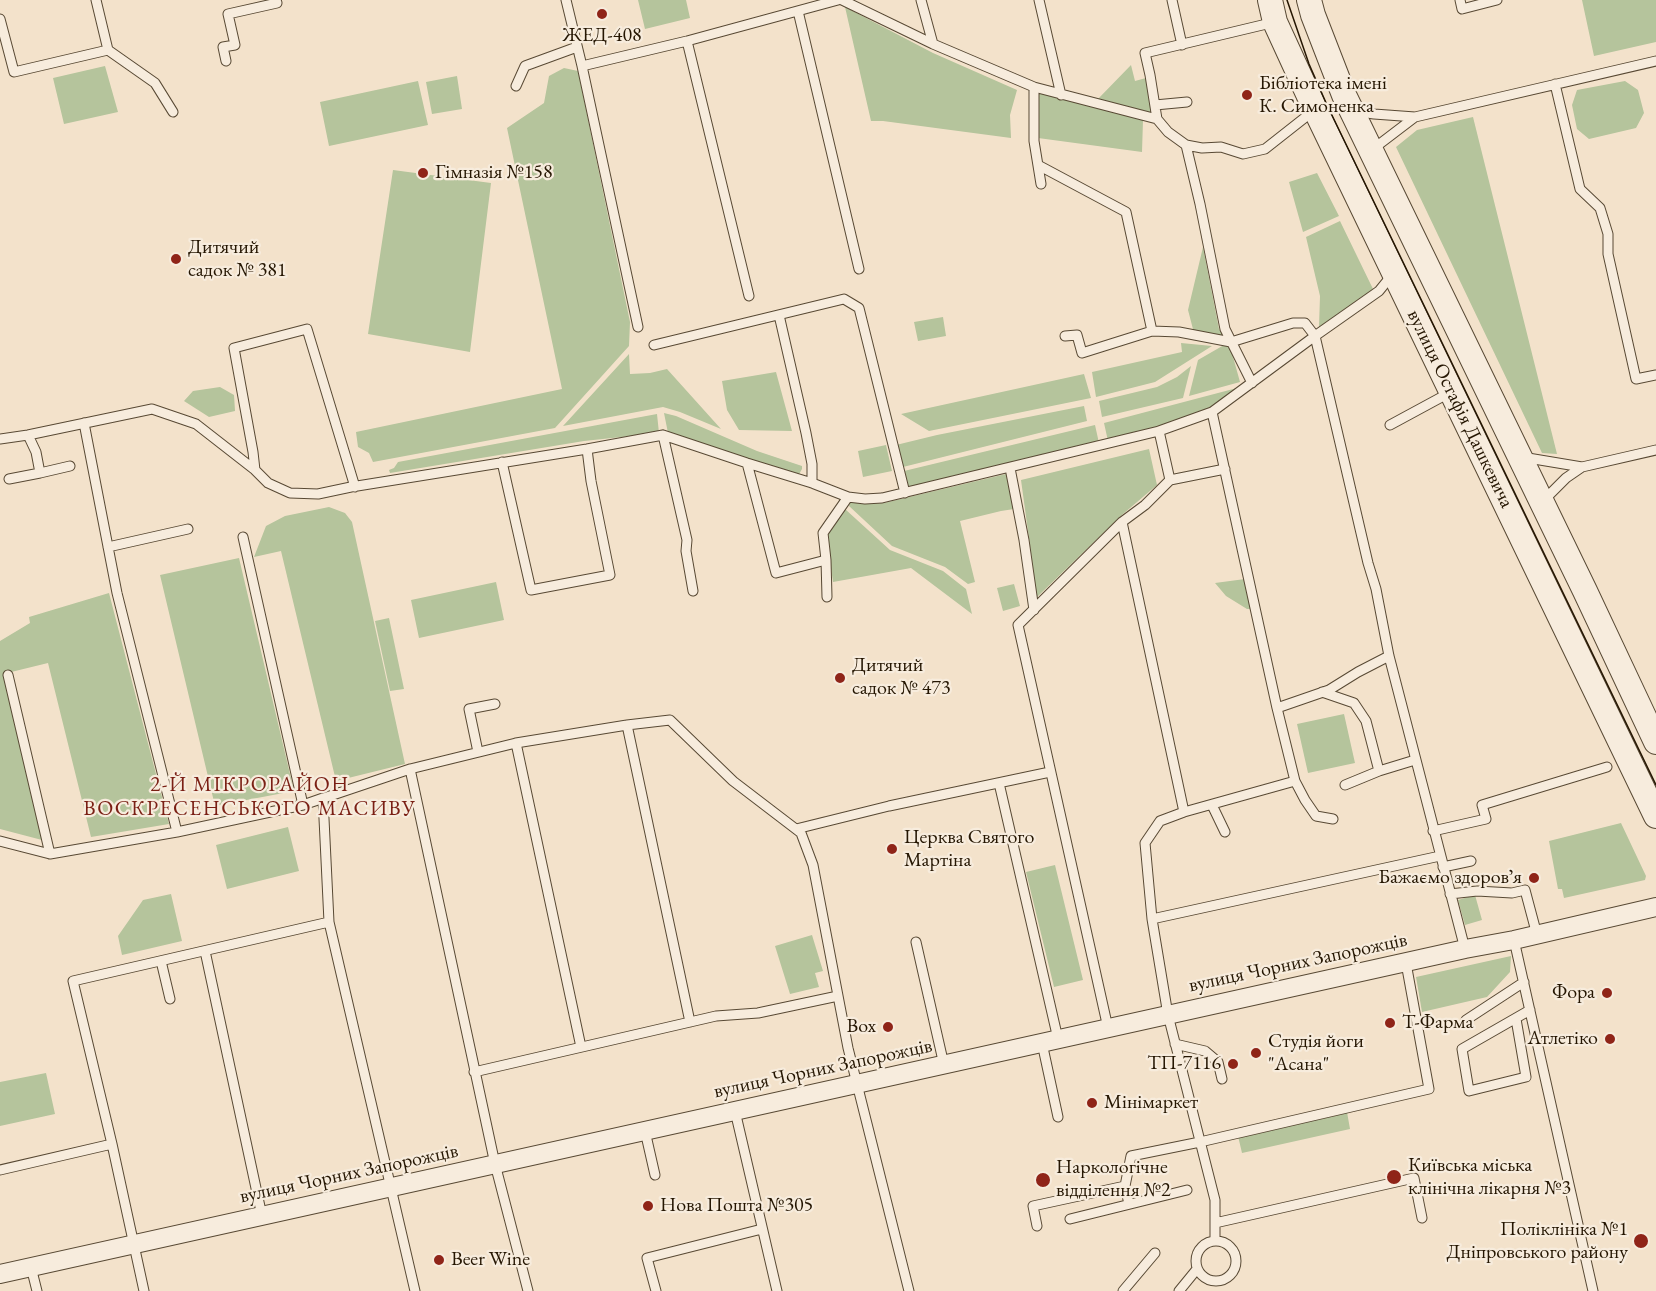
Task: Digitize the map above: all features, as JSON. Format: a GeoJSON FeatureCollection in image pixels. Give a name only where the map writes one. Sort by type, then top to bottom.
{"type":"FeatureCollection","features":[{"type":"Feature","properties":{"kind":"street","name":"вулиця Остафія Дашкевича"},"geometry":{"type":"LineString","coordinates":[[1309,0],[1312,15],[1344,95],[1656,742]]}},
{"type":"Feature","properties":{"kind":"street","name":"вулиця Остафія Дашкевича"},"geometry":{"type":"LineString","coordinates":[[1272,11],[1314,107],[1656,816]]}},
{"type":"Feature","properties":{"kind":"street","name":"вулиця Чорних Запорожців"},"geometry":{"type":"LineString","coordinates":[[0,1274],[1656,907]]}},
{"type":"Feature","properties":{"kind":"lane"},"geometry":{"type":"LineString","coordinates":[[96,0],[108,50],[155,83],[173,112]]}},
{"type":"Feature","properties":{"kind":"lane"},"geometry":{"type":"LineString","coordinates":[[226,61],[223,47],[235,45],[228,14],[277,3],[276,0]]}},
{"type":"Feature","properties":{"kind":"lane"},"geometry":{"type":"LineString","coordinates":[[566,0],[638,327]]}},
{"type":"Feature","properties":{"kind":"lane"},"geometry":{"type":"LineString","coordinates":[[582,66],[687,41],[840,0],[933,44],[1034,87],[1157,119]]}},
{"type":"Feature","properties":{"kind":"lane"},"geometry":{"type":"LineString","coordinates":[[921,0],[933,44]]}},
{"type":"Feature","properties":{"kind":"lane"},"geometry":{"type":"LineString","coordinates":[[1039,0],[1061,95]]}},
{"type":"Feature","properties":{"kind":"lane"},"geometry":{"type":"LineString","coordinates":[[1172,0],[1182,45]]}},
{"type":"Feature","properties":{"kind":"lane"},"geometry":{"type":"LineString","coordinates":[[1460,0],[1462,9],[1497,0]]}},
{"type":"Feature","properties":{"kind":"lane"},"geometry":{"type":"LineString","coordinates":[[798,11],[860,269]]}},
{"type":"Feature","properties":{"kind":"lane"},"geometry":{"type":"LineString","coordinates":[[1272,11],[1182,45],[1145,53],[1157,119],[1168,132],[1186,145],[1202,148],[1221,147],[1243,154],[1265,148],[1312,112],[1314,107]]}},
{"type":"Feature","properties":{"kind":"lane"},"geometry":{"type":"LineString","coordinates":[[0,19],[14,72],[108,50]]}},
{"type":"Feature","properties":{"kind":"lane"},"geometry":{"type":"LineString","coordinates":[[687,41],[748,296]]}},
{"type":"Feature","properties":{"kind":"lane"},"geometry":{"type":"LineString","coordinates":[[516,86],[525,66],[577,47]]}},
{"type":"Feature","properties":{"kind":"lane"},"geometry":{"type":"LineString","coordinates":[[1352,110],[1416,117],[1656,61]]}},
{"type":"Feature","properties":{"kind":"lane"},"geometry":{"type":"LineString","coordinates":[[1555,84],[1580,189],[1600,208],[1608,234],[1608,254],[1636,379],[1656,375]]}},
{"type":"Feature","properties":{"kind":"lane"},"geometry":{"type":"LineString","coordinates":[[1034,87],[1034,141],[1041,184]]}},
{"type":"Feature","properties":{"kind":"lane"},"geometry":{"type":"LineString","coordinates":[[1155,105],[1187,102]]}},
{"type":"Feature","properties":{"kind":"lane"},"geometry":{"type":"LineString","coordinates":[[1371,150],[1416,117]]}},
{"type":"Feature","properties":{"kind":"lane"},"geometry":{"type":"LineString","coordinates":[[1186,145],[1225,329],[1252,383]]}},
{"type":"Feature","properties":{"kind":"lane"},"geometry":{"type":"LineString","coordinates":[[1038,165],[1126,212],[1152,331]]}},
{"type":"Feature","properties":{"kind":"lane"},"geometry":{"type":"LineString","coordinates":[[0,439],[152,409],[196,424],[255,470],[268,483],[290,493],[318,494],[663,435],[812,483],[848,497],[874,498],[905,493],[1159,431],[1212,412],[1378,291],[1394,273]]}},
{"type":"Feature","properties":{"kind":"lane"},"geometry":{"type":"LineString","coordinates":[[654,345],[844,299],[859,308],[905,493]]}},
{"type":"Feature","properties":{"kind":"lane"},"geometry":{"type":"LineString","coordinates":[[779,315],[812,464],[812,483]]}},
{"type":"Feature","properties":{"kind":"lane"},"geometry":{"type":"LineString","coordinates":[[1065,336],[1077,335],[1082,353],[1152,331],[1231,342],[1293,323],[1305,323],[1315,336],[1376,589],[1389,656],[1465,950]]}},
{"type":"Feature","properties":{"kind":"lane"},"geometry":{"type":"LineString","coordinates":[[255,470],[234,348],[307,329],[355,487]]}},
{"type":"Feature","properties":{"kind":"lane"},"geometry":{"type":"LineString","coordinates":[[1390,425],[1451,392]]}},
{"type":"Feature","properties":{"kind":"lane"},"geometry":{"type":"LineString","coordinates":[[1212,412],[1295,781],[1316,816],[1333,819]]}},
{"type":"Feature","properties":{"kind":"lane"},"geometry":{"type":"LineString","coordinates":[[84,423],[119,601],[177,832]]}},
{"type":"Feature","properties":{"kind":"lane"},"geometry":{"type":"LineString","coordinates":[[1159,431],[1170,480]]}},
{"type":"Feature","properties":{"kind":"lane"},"geometry":{"type":"LineString","coordinates":[[28,435],[36,452],[40,473]]}},
{"type":"Feature","properties":{"kind":"lane"},"geometry":{"type":"LineString","coordinates":[[663,435],[687,540],[693,591]]}},
{"type":"Feature","properties":{"kind":"lane"},"geometry":{"type":"LineString","coordinates":[[502,462],[531,590],[610,575],[591,481],[587,449]]}},
{"type":"Feature","properties":{"kind":"lane"},"geometry":{"type":"LineString","coordinates":[[1542,503],[1566,478],[1582,467],[1656,450]]}},
{"type":"Feature","properties":{"kind":"lane"},"geometry":{"type":"LineString","coordinates":[[1520,457],[1582,467]]}},
{"type":"Feature","properties":{"kind":"lane"},"geometry":{"type":"LineString","coordinates":[[747,463],[776,573],[826,560]]}},
{"type":"Feature","properties":{"kind":"lane"},"geometry":{"type":"LineString","coordinates":[[9,479],[70,466]]}},
{"type":"Feature","properties":{"kind":"lane"},"geometry":{"type":"LineString","coordinates":[[1010,468],[1024,540],[1034,610]]}},
{"type":"Feature","properties":{"kind":"lane"},"geometry":{"type":"LineString","coordinates":[[1108,1028],[1018,625],[1122,522],[1145,505],[1170,480],[1225,470]]}},
{"type":"Feature","properties":{"kind":"lane"},"geometry":{"type":"LineString","coordinates":[[827,597],[823,534],[848,497]]}},
{"type":"Feature","properties":{"kind":"lane"},"geometry":{"type":"LineString","coordinates":[[1122,522],[1184,812]]}},
{"type":"Feature","properties":{"kind":"lane"},"geometry":{"type":"LineString","coordinates":[[108,547],[188,529]]}},
{"type":"Feature","properties":{"kind":"lane"},"geometry":{"type":"LineString","coordinates":[[243,537],[303,805]]}},
{"type":"Feature","properties":{"kind":"lane"},"geometry":{"type":"LineString","coordinates":[[1277,708],[1322,692],[1389,656]]}},
{"type":"Feature","properties":{"kind":"lane"},"geometry":{"type":"LineString","coordinates":[[8,675],[50,854]]}},
{"type":"Feature","properties":{"kind":"lane"},"geometry":{"type":"LineString","coordinates":[[1322,692],[1354,703],[1366,721],[1379,771]]}},
{"type":"Feature","properties":{"kind":"lane"},"geometry":{"type":"LineString","coordinates":[[478,752],[469,709],[495,704]]}},
{"type":"Feature","properties":{"kind":"lane"},"geometry":{"type":"LineString","coordinates":[[0,841],[50,854],[177,832],[303,805],[410,769],[516,743],[670,720],[733,782],[801,833],[813,865],[857,1084],[909,1291]]}},
{"type":"Feature","properties":{"kind":"lane"},"geometry":{"type":"LineString","coordinates":[[627,725],[690,1022]]}},
{"type":"Feature","properties":{"kind":"lane"},"geometry":{"type":"LineString","coordinates":[[516,743],[581,1047]]}},
{"type":"Feature","properties":{"kind":"lane"},"geometry":{"type":"LineString","coordinates":[[1345,785],[1379,771],[1416,760]]}},
{"type":"Feature","properties":{"kind":"lane"},"geometry":{"type":"LineString","coordinates":[[1434,831],[1486,819],[1482,806],[1607,767]]}},
{"type":"Feature","properties":{"kind":"lane"},"geometry":{"type":"LineString","coordinates":[[410,769],[474,1072],[528,1291]]}},
{"type":"Feature","properties":{"kind":"lane"},"geometry":{"type":"LineString","coordinates":[[796,829],[889,806],[1050,772]]}},
{"type":"Feature","properties":{"kind":"lane"},"geometry":{"type":"LineString","coordinates":[[1215,1241],[1215,1200],[1168,1015],[1152,919],[1145,843],[1160,821],[1184,812],[1295,781]]}},
{"type":"Feature","properties":{"kind":"lane"},"geometry":{"type":"LineString","coordinates":[[999,783],[1050,1041],[1058,1118]]}},
{"type":"Feature","properties":{"kind":"lane"},"geometry":{"type":"LineString","coordinates":[[323,798],[329,922],[415,1291]]}},
{"type":"Feature","properties":{"kind":"lane"},"geometry":{"type":"LineString","coordinates":[[1212,805],[1225,832]]}},
{"type":"Feature","properties":{"kind":"lane"},"geometry":{"type":"LineString","coordinates":[[1152,919],[1440,856]]}},
{"type":"Feature","properties":{"kind":"lane"},"geometry":{"type":"LineString","coordinates":[[1443,867],[1471,861]]}},
{"type":"Feature","properties":{"kind":"lane"},"geometry":{"type":"LineString","coordinates":[[1450,894],[1477,891],[1512,893],[1525,890],[1537,935]]}},
{"type":"Feature","properties":{"kind":"lane"},"geometry":{"type":"LineString","coordinates":[[144,1291],[73,981],[329,922]]}},
{"type":"Feature","properties":{"kind":"lane"},"geometry":{"type":"LineString","coordinates":[[1514,940],[1593,1291]]}},
{"type":"Feature","properties":{"kind":"lane"},"geometry":{"type":"LineString","coordinates":[[916,942],[944,1065]]}},
{"type":"Feature","properties":{"kind":"lane"},"geometry":{"type":"LineString","coordinates":[[205,951],[262,1216]]}},
{"type":"Feature","properties":{"kind":"lane"},"geometry":{"type":"LineString","coordinates":[[161,961],[170,999]]}},
{"type":"Feature","properties":{"kind":"lane"},"geometry":{"type":"LineString","coordinates":[[1129,1204],[1125,1186],[1131,1156],[1429,1089],[1406,963]]}},
{"type":"Feature","properties":{"kind":"lane"},"geometry":{"type":"LineString","coordinates":[[1466,1020],[1524,982]]}},
{"type":"Feature","properties":{"kind":"lane"},"geometry":{"type":"LineString","coordinates":[[474,1072],[716,1016],[758,1013],[838,996]]}},
{"type":"Feature","properties":{"kind":"lane"},"geometry":{"type":"LineString","coordinates":[[1516,1019],[1526,1077],[1469,1091],[1462,1049],[1530,1010]]}},
{"type":"Feature","properties":{"kind":"lane"},"geometry":{"type":"LineString","coordinates":[[1175,1044],[1205,1051],[1218,1062],[1222,1079]]}},
{"type":"Feature","properties":{"kind":"lane"},"geometry":{"type":"LineString","coordinates":[[735,1111],[777,1291]]}},
{"type":"Feature","properties":{"kind":"lane"},"geometry":{"type":"LineString","coordinates":[[645,1131],[656,1175]]}},
{"type":"Feature","properties":{"kind":"lane"},"geometry":{"type":"LineString","coordinates":[[0,1170],[112,1144]]}},
{"type":"Feature","properties":{"kind":"lane"},"geometry":{"type":"LineString","coordinates":[[1215,1223],[1414,1178],[1422,1218]]}},
{"type":"Feature","properties":{"kind":"lane"},"geometry":{"type":"LineString","coordinates":[[1037,1226],[1033,1206],[1125,1186]]}},
{"type":"Feature","properties":{"kind":"lane"},"geometry":{"type":"LineString","coordinates":[[1070,1219],[1187,1190]]}},
{"type":"Feature","properties":{"kind":"lane"},"geometry":{"type":"LineString","coordinates":[[656,1291],[647,1258],[762,1229]]}},
{"type":"Feature","properties":{"kind":"lane"},"geometry":{"type":"LineString","coordinates":[[1215,1241],[1228,1246],[1234,1253],[1236,1260],[1232,1273],[1223,1280],[1216,1281],[1203,1276],[1197,1269],[1196,1256],[1199,1249],[1208,1243],[1215,1241]]}},
{"type":"Feature","properties":{"kind":"lane"},"geometry":{"type":"LineString","coordinates":[[1123,1291],[1155,1253]]}},
{"type":"Feature","properties":{"kind":"lane"},"geometry":{"type":"LineString","coordinates":[[31,1267],[37,1291]]}},
{"type":"Feature","properties":{"kind":"lane"},"geometry":{"type":"LineString","coordinates":[[1179,1291],[1197,1269]]}},
{"type":"Feature","properties":{"kind":"green space"},"geometry":{"type":"Polygon","coordinates":[[[638,0],[686,0],[690,18],[645,29],[638,0]]]}},
{"type":"Feature","properties":{"kind":"green space"},"geometry":{"type":"Polygon","coordinates":[[[1582,0],[1656,0],[1656,42],[1594,56],[1582,0]]]}},
{"type":"Feature","properties":{"kind":"green space"},"geometry":{"type":"Polygon","coordinates":[[[845,7],[933,53],[1017,90],[1010,115],[1011,138],[871,121],[845,7]]]}},
{"type":"Feature","properties":{"kind":"green space"},"geometry":{"type":"Polygon","coordinates":[[[1131,65],[1135,81],[1146,78],[1153,116],[1097,100],[1131,65]]]}},
{"type":"Feature","properties":{"kind":"green space"},"geometry":{"type":"Polygon","coordinates":[[[105,66],[118,112],[64,124],[53,78],[105,66]]]}},
{"type":"Feature","properties":{"kind":"green space"},"geometry":{"type":"Polygon","coordinates":[[[564,68],[578,71],[630,322],[629,346],[555,428],[373,462],[369,453],[358,447],[356,432],[562,389],[507,128],[544,103],[549,76],[564,68]]]}},
{"type":"Feature","properties":{"kind":"green space"},"geometry":{"type":"Polygon","coordinates":[[[457,76],[462,109],[432,114],[426,82],[457,76]]]}},
{"type":"Feature","properties":{"kind":"green space"},"geometry":{"type":"Polygon","coordinates":[[[418,81],[428,125],[329,146],[320,102],[418,81]]]}},
{"type":"Feature","properties":{"kind":"green space"},"geometry":{"type":"Polygon","coordinates":[[[1625,81],[1638,90],[1644,113],[1636,128],[1589,139],[1577,129],[1572,105],[1577,90],[1625,81]]]}},
{"type":"Feature","properties":{"kind":"green space"},"geometry":{"type":"Polygon","coordinates":[[[1038,92],[1143,120],[1142,152],[1038,138],[1038,92]]]}},
{"type":"Feature","properties":{"kind":"green space"},"geometry":{"type":"Polygon","coordinates":[[[1473,117],[1557,454],[1542,453],[1396,147],[1417,130],[1473,117]]]}},
{"type":"Feature","properties":{"kind":"green space"},"geometry":{"type":"Polygon","coordinates":[[[393,170],[491,183],[470,352],[368,334],[393,170]]]}},
{"type":"Feature","properties":{"kind":"green space"},"geometry":{"type":"Polygon","coordinates":[[[1317,173],[1339,216],[1303,232],[1289,182],[1317,173]]]}},
{"type":"Feature","properties":{"kind":"green space"},"geometry":{"type":"Polygon","coordinates":[[[1340,221],[1373,289],[1319,327],[1320,296],[1306,237],[1340,221]]]}},
{"type":"Feature","properties":{"kind":"green space"},"geometry":{"type":"Polygon","coordinates":[[[1203,247],[1219,329],[1226,338],[1194,333],[1188,310],[1203,247]]]}},
{"type":"Feature","properties":{"kind":"green space"},"geometry":{"type":"Polygon","coordinates":[[[943,317],[946,336],[918,341],[914,322],[943,317]]]}},
{"type":"Feature","properties":{"kind":"green space"},"geometry":{"type":"Polygon","coordinates":[[[1181,343],[1212,346],[1155,382],[1096,397],[1092,372],[1182,352],[1181,343]]]}},
{"type":"Feature","properties":{"kind":"green space"},"geometry":{"type":"Polygon","coordinates":[[[1224,345],[1230,346],[1240,382],[1189,396],[1198,360],[1224,345]]]}},
{"type":"Feature","properties":{"kind":"green space"},"geometry":{"type":"Polygon","coordinates":[[[629,354],[630,374],[667,369],[721,429],[663,407],[563,426],[629,354]]]}},
{"type":"Feature","properties":{"kind":"green space"},"geometry":{"type":"Polygon","coordinates":[[[1191,366],[1183,398],[1102,417],[1099,401],[1157,387],[1177,377],[1191,366]]]}},
{"type":"Feature","properties":{"kind":"green space"},"geometry":{"type":"Polygon","coordinates":[[[776,372],[792,431],[739,430],[727,410],[722,381],[776,372]]]}},
{"type":"Feature","properties":{"kind":"green space"},"geometry":{"type":"Polygon","coordinates":[[[1084,374],[1091,398],[929,431],[901,414],[1084,374]]]}},
{"type":"Feature","properties":{"kind":"green space"},"geometry":{"type":"Polygon","coordinates":[[[220,387],[234,395],[235,411],[209,417],[184,401],[193,391],[220,387]]]}},
{"type":"Feature","properties":{"kind":"green space"},"geometry":{"type":"Polygon","coordinates":[[[1237,388],[1210,410],[1159,429],[1108,441],[1104,423],[1237,388]]]}},
{"type":"Feature","properties":{"kind":"green space"},"geometry":{"type":"Polygon","coordinates":[[[1084,406],[1087,421],[903,467],[896,445],[937,435],[1084,406]]]}},
{"type":"Feature","properties":{"kind":"green space"},"geometry":{"type":"Polygon","coordinates":[[[664,413],[757,451],[802,466],[802,469],[798,476],[668,433],[664,413]]]}},
{"type":"Feature","properties":{"kind":"green space"},"geometry":{"type":"Polygon","coordinates":[[[657,414],[659,433],[584,441],[390,473],[389,470],[394,468],[398,462],[657,414]]]}},
{"type":"Feature","properties":{"kind":"green space"},"geometry":{"type":"Polygon","coordinates":[[[1095,425],[1099,443],[908,490],[904,471],[1095,425]]]}},
{"type":"Feature","properties":{"kind":"green space"},"geometry":{"type":"Polygon","coordinates":[[[886,445],[892,471],[863,477],[858,451],[886,445]]]}},
{"type":"Feature","properties":{"kind":"green space"},"geometry":{"type":"Polygon","coordinates":[[[1149,449],[1157,485],[1123,514],[1037,597],[1021,480],[1149,449]]]}},
{"type":"Feature","properties":{"kind":"green space"},"geometry":{"type":"Polygon","coordinates":[[[1006,474],[1014,509],[960,521],[975,582],[968,584],[945,567],[892,546],[849,506],[850,502],[884,503],[1006,474]]]}},
{"type":"Feature","properties":{"kind":"green space"},"geometry":{"type":"Polygon","coordinates":[[[329,507],[345,513],[352,522],[405,764],[336,781],[281,551],[254,557],[266,526],[285,516],[329,507]]]}},
{"type":"Feature","properties":{"kind":"green space"},"geometry":{"type":"Polygon","coordinates":[[[845,509],[890,550],[943,571],[966,589],[972,614],[911,568],[833,582],[826,535],[845,509]]]}},
{"type":"Feature","properties":{"kind":"green space"},"geometry":{"type":"Polygon","coordinates":[[[239,558],[294,791],[215,806],[160,575],[239,558]]]}},
{"type":"Feature","properties":{"kind":"green space"},"geometry":{"type":"Polygon","coordinates":[[[1245,579],[1253,609],[1247,609],[1226,596],[1215,583],[1245,579]]]}},
{"type":"Feature","properties":{"kind":"green space"},"geometry":{"type":"Polygon","coordinates":[[[496,582],[504,620],[419,638],[411,600],[496,582]]]}},
{"type":"Feature","properties":{"kind":"green space"},"geometry":{"type":"Polygon","coordinates":[[[1014,584],[1020,606],[1003,611],[997,588],[1014,584]]]}},
{"type":"Feature","properties":{"kind":"green space"},"geometry":{"type":"Polygon","coordinates":[[[109,593],[169,824],[91,837],[48,663],[3,674],[42,840],[0,829],[0,641],[30,623],[29,617],[109,593]]]}},
{"type":"Feature","properties":{"kind":"green space"},"geometry":{"type":"Polygon","coordinates":[[[389,618],[404,689],[390,691],[375,621],[389,618]]]}},
{"type":"Feature","properties":{"kind":"green space"},"geometry":{"type":"Polygon","coordinates":[[[1344,714],[1355,763],[1308,773],[1297,724],[1344,714]]]}},
{"type":"Feature","properties":{"kind":"green space"},"geometry":{"type":"Polygon","coordinates":[[[1621,823],[1646,876],[1645,880],[1564,898],[1562,889],[1558,889],[1549,841],[1621,823]]]}},
{"type":"Feature","properties":{"kind":"green space"},"geometry":{"type":"Polygon","coordinates":[[[288,827],[299,871],[227,889],[216,845],[288,827]]]}},
{"type":"Feature","properties":{"kind":"green space"},"geometry":{"type":"Polygon","coordinates":[[[1055,865],[1083,980],[1054,987],[1026,872],[1055,865]]]}},
{"type":"Feature","properties":{"kind":"green space"},"geometry":{"type":"Polygon","coordinates":[[[171,894],[182,941],[122,955],[118,936],[143,900],[171,894]]]}},
{"type":"Feature","properties":{"kind":"green space"},"geometry":{"type":"Polygon","coordinates":[[[1475,895],[1482,920],[1465,925],[1458,900],[1475,895]]]}},
{"type":"Feature","properties":{"kind":"green space"},"geometry":{"type":"Polygon","coordinates":[[[812,935],[823,971],[815,973],[819,987],[790,994],[775,946],[812,935]]]}},
{"type":"Feature","properties":{"kind":"green space"},"geometry":{"type":"Polygon","coordinates":[[[1511,956],[1510,972],[1487,997],[1422,1012],[1416,977],[1511,956]]]}},
{"type":"Feature","properties":{"kind":"green space"},"geometry":{"type":"Polygon","coordinates":[[[46,1073],[55,1114],[0,1126],[0,1082],[46,1073]]]}},
{"type":"Feature","properties":{"kind":"green space"},"geometry":{"type":"Polygon","coordinates":[[[1347,1112],[1350,1129],[1242,1153],[1238,1136],[1347,1112]]]}},
{"type":"Feature","properties":{"kind":"tram line"},"geometry":{"type":"LineString","coordinates":[[1287,0],[1309,64],[1327,105],[1656,785]]}},
{"type":"Feature","properties":{"kind":"place","name":"ЖЕД-408"},"geometry":{"type":"Point","coordinates":[602,14]}},
{"type":"Feature","properties":{"kind":"place","name":"Бібліотека імені К. Симоненка"},"geometry":{"type":"Point","coordinates":[1247,95]}},
{"type":"Feature","properties":{"kind":"place","name":"Гімназія №158"},"geometry":{"type":"Point","coordinates":[423,173]}},
{"type":"Feature","properties":{"kind":"place","name":"Дитячий садок № 381"},"geometry":{"type":"Point","coordinates":[176,259]}},
{"type":"Feature","properties":{"kind":"place","name":"Дитячий садок № 473"},"geometry":{"type":"Point","coordinates":[840,678]}},
{"type":"Feature","properties":{"kind":"place","name":"Церква Святого Мартіна"},"geometry":{"type":"Point","coordinates":[892,849]}},
{"type":"Feature","properties":{"kind":"place","name":"Бажаємо здоровʼя"},"geometry":{"type":"Point","coordinates":[1534,878]}},
{"type":"Feature","properties":{"kind":"place","name":"Фора"},"geometry":{"type":"Point","coordinates":[1607,993]}},
{"type":"Feature","properties":{"kind":"place","name":"Т-Фарма"},"geometry":{"type":"Point","coordinates":[1390,1023]}},
{"type":"Feature","properties":{"kind":"place","name":"Box"},"geometry":{"type":"Point","coordinates":[888,1027]}},
{"type":"Feature","properties":{"kind":"place","name":"Атлетіко"},"geometry":{"type":"Point","coordinates":[1610,1039]}},
{"type":"Feature","properties":{"kind":"place","name":"Студія йоги \"Асана\""},"geometry":{"type":"Point","coordinates":[1256,1053]}},
{"type":"Feature","properties":{"kind":"place","name":"ТП-7116"},"geometry":{"type":"Point","coordinates":[1233,1064]}},
{"type":"Feature","properties":{"kind":"place","name":"Мінімаркет"},"geometry":{"type":"Point","coordinates":[1092,1103]}},
{"type":"Feature","properties":{"kind":"place","name":"Київська міська клінічна лікарня №3"},"geometry":{"type":"Point","coordinates":[1394,1177]}},
{"type":"Feature","properties":{"kind":"place","name":"Наркологічне відділення №2"},"geometry":{"type":"Point","coordinates":[1043,1180]}},
{"type":"Feature","properties":{"kind":"place","name":"Нова Пошта №305"},"geometry":{"type":"Point","coordinates":[648,1206]}},
{"type":"Feature","properties":{"kind":"place","name":"Поліклініка №1 Дніпровського району"},"geometry":{"type":"Point","coordinates":[1641,1241]}},
{"type":"Feature","properties":{"kind":"place","name":"Beer Wine"},"geometry":{"type":"Point","coordinates":[439,1260]}},
{"type":"Feature","properties":{"kind":"district","name":"2-Й МІКРОРАЙОН ВОСКРЕСЕНСЬКОГО МАСИВУ"},"geometry":{"type":"Point","coordinates":[250,797]}}]}
